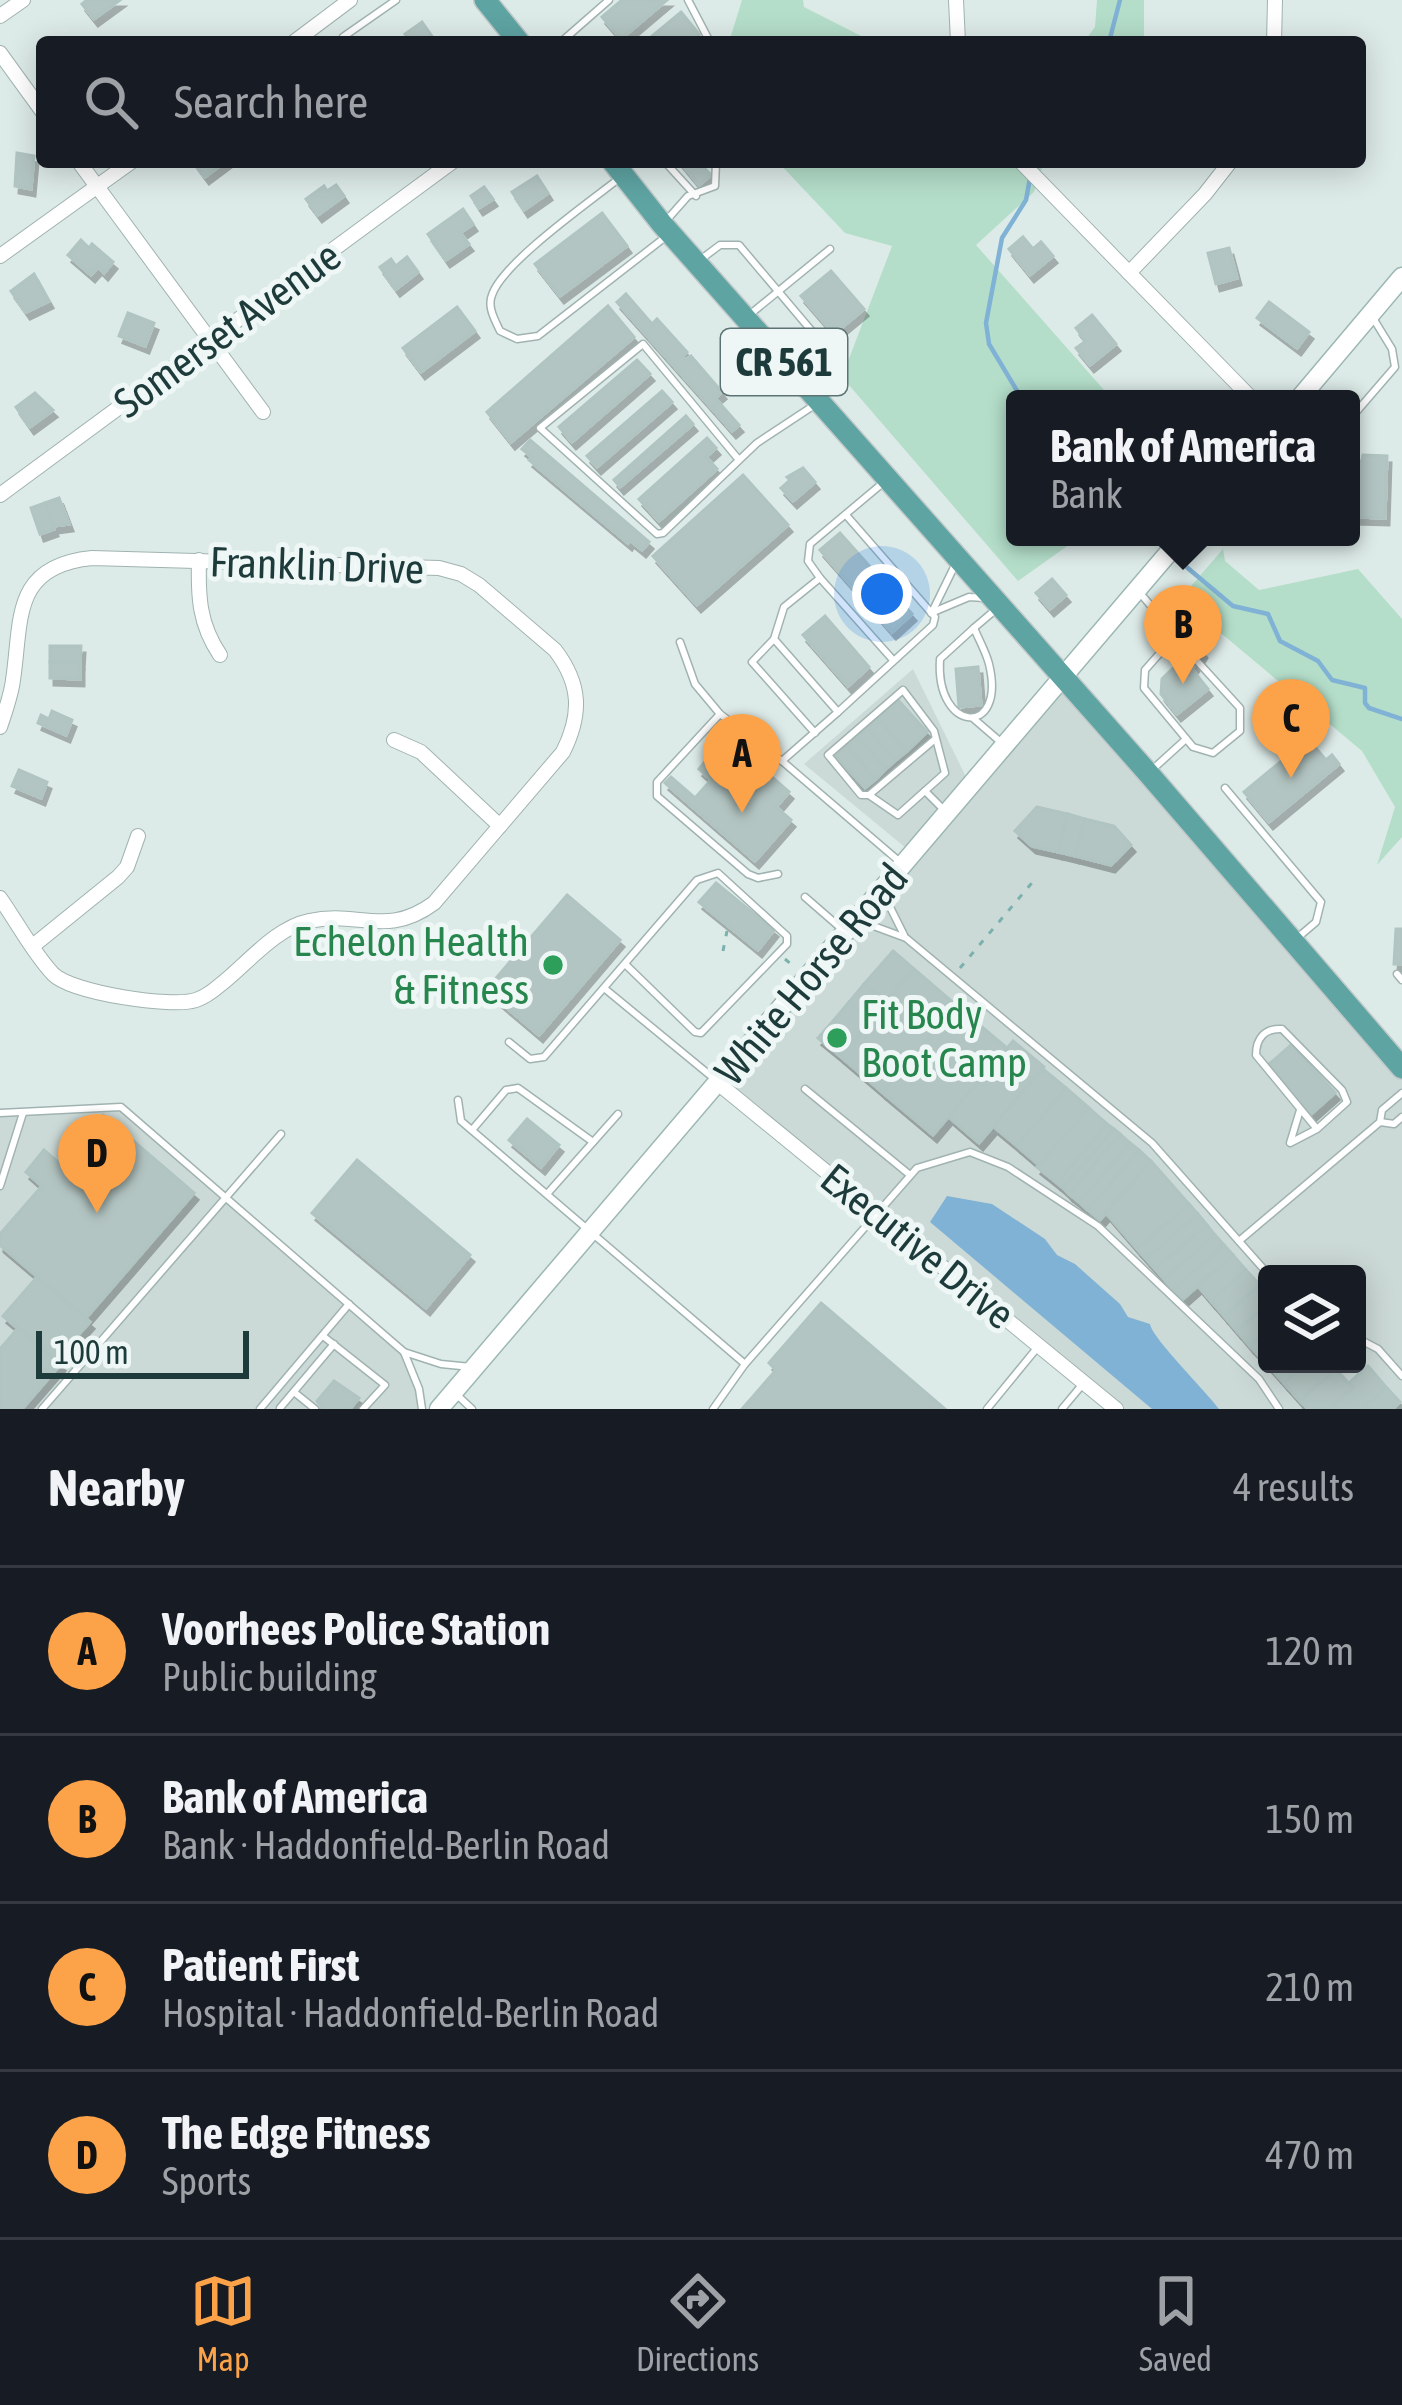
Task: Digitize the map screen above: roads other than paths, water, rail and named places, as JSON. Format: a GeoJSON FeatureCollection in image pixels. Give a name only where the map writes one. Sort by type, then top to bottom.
{"type":"FeatureCollection","features":[{"type":"Feature","properties":{"kind":"main road"},"geometry":{"type":"LineString","coordinates":[[485,0],[514,36]]}},
{"type":"Feature","properties":{"kind":"main road","name":"CR 561"},"geometry":{"type":"LineString","coordinates":[[618,168],[1402,1068]]}},
{"type":"Feature","properties":{"kind":"main road"},"geometry":{"type":"LineString","coordinates":[[1307,390],[1402,277]]}},
{"type":"Feature","properties":{"kind":"main road","name":"White Horse Road"},"geometry":{"type":"LineString","coordinates":[[439,1409],[1175,546]]}},
{"type":"Feature","properties":{"kind":"street"},"geometry":{"type":"LineString","coordinates":[[0,16],[23,0]]}},
{"type":"Feature","properties":{"kind":"street"},"geometry":{"type":"LineString","coordinates":[[956,0],[958,36]]}},
{"type":"Feature","properties":{"kind":"street"},"geometry":{"type":"LineString","coordinates":[[1274,36],[1275,0]]}},
{"type":"Feature","properties":{"kind":"street"},"geometry":{"type":"LineString","coordinates":[[302,36],[345,4]]}},
{"type":"Feature","properties":{"kind":"street"},"geometry":{"type":"LineString","coordinates":[[0,52],[36,103]]}},
{"type":"Feature","properties":{"kind":"street"},"geometry":{"type":"LineString","coordinates":[[83,168],[263,412]]}},
{"type":"Feature","properties":{"kind":"street"},"geometry":{"type":"LineString","coordinates":[[0,256],[123,168]]}},
{"type":"Feature","properties":{"kind":"street","name":"Somerset Avenue"},"geometry":{"type":"LineString","coordinates":[[0,495],[444,168]]}},
{"type":"Feature","properties":{"kind":"street"},"geometry":{"type":"LineString","coordinates":[[1027,168],[1243,390]]}},
{"type":"Feature","properties":{"kind":"street"},"geometry":{"type":"LineString","coordinates":[[1129,272],[1225,168]]}},
{"type":"Feature","properties":{"kind":"street","name":"Franklin Drive"},"geometry":{"type":"LineString","coordinates":[[0,727],[14,676],[17,620],[30,590],[43,576],[74,560],[92,557],[440,568],[461,574],[555,650],[574,683],[578,712],[563,752],[421,913],[393,923],[310,920],[289,928],[196,1000],[79,990],[53,974],[0,898]]}},
{"type":"Feature","properties":{"kind":"street"},"geometry":{"type":"LineString","coordinates":[[199,560],[202,622],[220,655]]}},
{"type":"Feature","properties":{"kind":"street"},"geometry":{"type":"LineString","coordinates":[[394,740],[421,752],[500,826]]}},
{"type":"Feature","properties":{"kind":"street"},"geometry":{"type":"LineString","coordinates":[[34,945],[118,878],[138,836]]}},
{"type":"Feature","properties":{"kind":"street","name":"Executive Drive"},"geometry":{"type":"LineString","coordinates":[[719,1084],[1117,1409]]}},
{"type":"Feature","properties":{"kind":"lane"},"geometry":{"type":"LineString","coordinates":[[688,0],[707,36]]}},
{"type":"Feature","properties":{"kind":"lane"},"geometry":{"type":"LineString","coordinates":[[344,36],[393,1]]}},
{"type":"Feature","properties":{"kind":"lane"},"geometry":{"type":"LineString","coordinates":[[570,36],[602,2]]}},
{"type":"Feature","properties":{"kind":"lane"},"geometry":{"type":"LineString","coordinates":[[345,4],[355,29]]}},
{"type":"Feature","properties":{"kind":"lane"},"geometry":{"type":"LineString","coordinates":[[618,168],[507,272],[491,296],[500,332],[517,338],[538,336],[666,228],[692,196],[715,185],[716,168]]}},
{"type":"Feature","properties":{"kind":"lane"},"geometry":{"type":"LineString","coordinates":[[670,168],[692,196]]}},
{"type":"Feature","properties":{"kind":"lane"},"geometry":{"type":"LineString","coordinates":[[696,263],[720,245],[739,245],[832,355]]}},
{"type":"Feature","properties":{"kind":"lane"},"geometry":{"type":"LineString","coordinates":[[745,318],[830,249]]}},
{"type":"Feature","properties":{"kind":"lane"},"geometry":{"type":"LineString","coordinates":[[1360,408],[1395,367],[1392,350],[1371,314]]}},
{"type":"Feature","properties":{"kind":"lane"},"geometry":{"type":"LineString","coordinates":[[739,460],[643,344],[540,428],[657,534],[739,460],[757,443],[819,402]]}},
{"type":"Feature","properties":{"kind":"lane"},"geometry":{"type":"LineString","coordinates":[[887,479],[807,551],[820,578],[894,661]]}},
{"type":"Feature","properties":{"kind":"lane"},"geometry":{"type":"LineString","coordinates":[[782,761],[933,625],[931,613],[845,514]]}},
{"type":"Feature","properties":{"kind":"lane"},"geometry":{"type":"LineString","coordinates":[[931,613],[957,559]]}},
{"type":"Feature","properties":{"kind":"lane"},"geometry":{"type":"LineString","coordinates":[[815,733],[752,662],[774,639],[784,607],[820,578]]}},
{"type":"Feature","properties":{"kind":"lane"},"geometry":{"type":"LineString","coordinates":[[1138,590],[1189,651]]}},
{"type":"Feature","properties":{"kind":"lane"},"geometry":{"type":"LineString","coordinates":[[931,613],[969,597],[996,603],[940,659],[939,676],[951,710],[960,718],[974,719],[988,710],[992,698],[989,663],[974,628]]}},
{"type":"Feature","properties":{"kind":"lane"},"geometry":{"type":"LineString","coordinates":[[1176,634],[1144,670],[1142,682],[1186,739],[1199,751],[1214,753],[1240,731],[1240,708],[1198,662]]}},
{"type":"Feature","properties":{"kind":"lane"},"geometry":{"type":"LineString","coordinates":[[774,639],[838,712]]}},
{"type":"Feature","properties":{"kind":"lane"},"geometry":{"type":"LineString","coordinates":[[680,642],[695,684],[720,714],[903,864]]}},
{"type":"Feature","properties":{"kind":"lane"},"geometry":{"type":"LineString","coordinates":[[903,690],[934,731],[945,773],[925,791],[898,815],[869,795],[861,795],[828,755],[903,690]]}},
{"type":"Feature","properties":{"kind":"lane"},"geometry":{"type":"LineString","coordinates":[[720,714],[655,788],[657,796],[748,874],[758,878],[778,874]]}},
{"type":"Feature","properties":{"kind":"lane"},"geometry":{"type":"LineString","coordinates":[[974,719],[1004,745]]}},
{"type":"Feature","properties":{"kind":"lane"},"geometry":{"type":"LineString","coordinates":[[1148,773],[1186,739]]}},
{"type":"Feature","properties":{"kind":"lane"},"geometry":{"type":"LineString","coordinates":[[869,795],[934,740]]}},
{"type":"Feature","properties":{"kind":"lane"},"geometry":{"type":"LineString","coordinates":[[1225,788],[1321,902],[1316,922],[1293,942]]}},
{"type":"Feature","properties":{"kind":"lane"},"geometry":{"type":"LineString","coordinates":[[925,791],[946,812]]}},
{"type":"Feature","properties":{"kind":"lane"},"geometry":{"type":"LineString","coordinates":[[509,1042],[530,1060],[544,1057],[698,880],[718,873],[786,932],[787,944],[706,1031],[695,1032],[625,964]]}},
{"type":"Feature","properties":{"kind":"lane"},"geometry":{"type":"LineString","coordinates":[[882,890],[906,938],[1152,1143],[1260,1265]]}},
{"type":"Feature","properties":{"kind":"lane"},"geometry":{"type":"LineString","coordinates":[[805,897],[851,926],[906,938]]}},
{"type":"Feature","properties":{"kind":"lane"},"geometry":{"type":"LineString","coordinates":[[604,988],[719,1084]]}},
{"type":"Feature","properties":{"kind":"lane"},"geometry":{"type":"LineString","coordinates":[[1300,1110],[1290,1143],[1316,1130],[1347,1102],[1342,1090],[1282,1029],[1268,1030],[1258,1040],[1256,1054],[1316,1130]]}},
{"type":"Feature","properties":{"kind":"lane"},"geometry":{"type":"LineString","coordinates":[[472,1130],[506,1090],[518,1088],[593,1142]]}},
{"type":"Feature","properties":{"kind":"lane"},"geometry":{"type":"LineString","coordinates":[[805,1089],[910,1175]]}},
{"type":"Feature","properties":{"kind":"lane"},"geometry":{"type":"LineString","coordinates":[[1239,1241],[1380,1122],[1382,1110],[1402,1093]]}},
{"type":"Feature","properties":{"kind":"lane"},"geometry":{"type":"LineString","coordinates":[[458,1100],[458,1114],[472,1130],[745,1364]]}},
{"type":"Feature","properties":{"kind":"lane"},"geometry":{"type":"LineString","coordinates":[[0,1113],[121,1107],[404,1352],[441,1364],[475,1367]]}},
{"type":"Feature","properties":{"kind":"lane"},"geometry":{"type":"LineString","coordinates":[[0,1186],[23,1113]]}},
{"type":"Feature","properties":{"kind":"lane"},"geometry":{"type":"LineString","coordinates":[[547,1194],[618,1114]]}},
{"type":"Feature","properties":{"kind":"lane"},"geometry":{"type":"LineString","coordinates":[[1380,1122],[1394,1124],[1402,1117]]}},
{"type":"Feature","properties":{"kind":"lane"},"geometry":{"type":"LineString","coordinates":[[42,1409],[281,1134]]}},
{"type":"Feature","properties":{"kind":"lane"},"geometry":{"type":"LineString","coordinates":[[713,1409],[745,1364],[916,1168],[970,1152],[1008,1167],[1098,1226],[1259,1379],[1279,1409]]}},
{"type":"Feature","properties":{"kind":"lane"},"geometry":{"type":"LineString","coordinates":[[260,1409],[349,1304]]}},
{"type":"Feature","properties":{"kind":"lane"},"geometry":{"type":"LineString","coordinates":[[322,1336],[385,1385],[363,1409]]}},
{"type":"Feature","properties":{"kind":"lane"},"geometry":{"type":"LineString","coordinates":[[1366,1343],[1378,1349],[1402,1376]]}},
{"type":"Feature","properties":{"kind":"lane"},"geometry":{"type":"LineString","coordinates":[[280,1408],[334,1345]]}},
{"type":"Feature","properties":{"kind":"lane"},"geometry":{"type":"LineString","coordinates":[[987,1409],[1040,1346]]}},
{"type":"Feature","properties":{"kind":"lane"},"geometry":{"type":"LineString","coordinates":[[404,1352],[422,1409]]}},
{"type":"Feature","properties":{"kind":"lane"},"geometry":{"type":"LineString","coordinates":[[1062,1409],[1084,1382]]}},
{"type":"Feature","properties":{"kind":"lane"},"geometry":{"type":"LineString","coordinates":[[295,1392],[315,1409]]}},
{"type":"Feature","properties":{"kind":"lane"},"geometry":{"type":"LineString","coordinates":[[454,1392],[472,1409]]}},
{"type":"Feature","properties":{"kind":"water"},"geometry":{"type":"Polygon","coordinates":[[[947,1196],[992,1204],[1045,1239],[1057,1255],[1075,1264],[1120,1304],[1128,1317],[1150,1324],[1219,1409],[1152,1409],[930,1222],[947,1196]]]}},
{"type":"Feature","properties":{"kind":"waterway"},"geometry":{"type":"LineString","coordinates":[[1111,36],[1120,0]]}},
{"type":"Feature","properties":{"kind":"waterway"},"geometry":{"type":"LineString","coordinates":[[1017,390],[989,344],[986,323],[1002,238],[1026,200],[1030,178]]}},
{"type":"Feature","properties":{"kind":"waterway"},"geometry":{"type":"LineString","coordinates":[[1171,554],[1233,606],[1268,614],[1280,641],[1318,661],[1332,680],[1365,688],[1369,708],[1402,719]]}},
{"type":"Feature","properties":{"kind":"place","name":"Bank of America"},"geometry":{"type":"Point","coordinates":[1183,684]}},
{"type":"Feature","properties":{"kind":"place","name":"Patient First"},"geometry":{"type":"Point","coordinates":[1291,778]}},
{"type":"Feature","properties":{"kind":"place","name":"Voorhees Police Station"},"geometry":{"type":"Point","coordinates":[742,813]}},
{"type":"Feature","properties":{"kind":"place","name":"Echelon Health & Fitness"},"geometry":{"type":"Point","coordinates":[553,965]}},
{"type":"Feature","properties":{"kind":"place","name":"Fit Body Boot Camp"},"geometry":{"type":"Point","coordinates":[837,1038]}},
{"type":"Feature","properties":{"kind":"place","name":"The Edge Fitness"},"geometry":{"type":"Point","coordinates":[97,1213]}}]}
